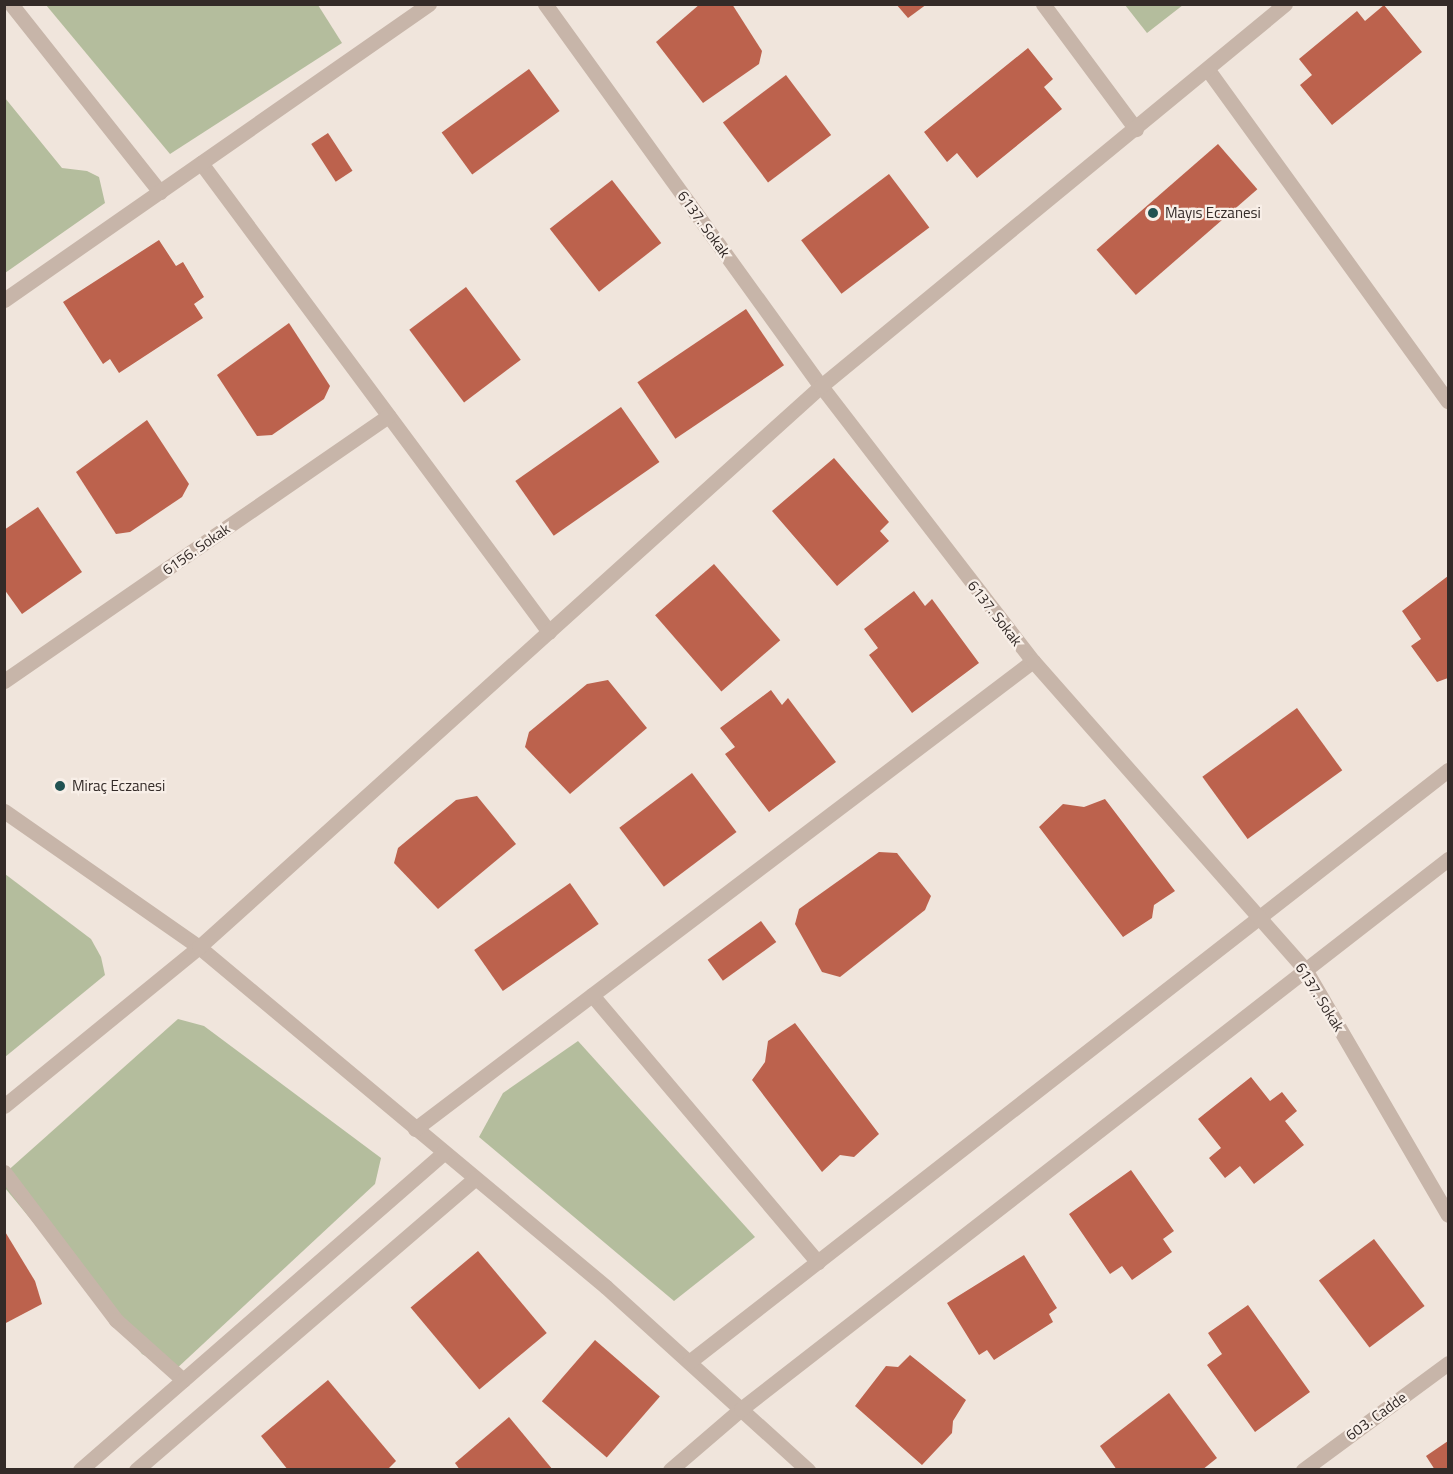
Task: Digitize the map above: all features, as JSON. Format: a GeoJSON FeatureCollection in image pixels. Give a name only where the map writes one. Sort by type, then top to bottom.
{"type":"FeatureCollection","features":[{"type":"Feature","properties":{"kind":"street"},"geometry":{"type":"LineString","coordinates":[[11,4],[160,192]]}},
{"type":"Feature","properties":{"kind":"street"},"geometry":{"type":"LineString","coordinates":[[4,300],[429,4]]}},
{"type":"Feature","properties":{"kind":"street","name":"6137. Sokak"},"geometry":{"type":"LineString","coordinates":[[545,4],[822,386],[1033,661],[1306,970],[1449,1215]]}},
{"type":"Feature","properties":{"kind":"street"},"geometry":{"type":"LineString","coordinates":[[1043,4],[1136,129]]}},
{"type":"Feature","properties":{"kind":"street"},"geometry":{"type":"LineString","coordinates":[[4,1106],[199,947],[822,386],[1208,70],[1285,4]]}},
{"type":"Feature","properties":{"kind":"street"},"geometry":{"type":"LineString","coordinates":[[1208,70],[1449,401]]}},
{"type":"Feature","properties":{"kind":"street"},"geometry":{"type":"LineString","coordinates":[[201,164],[549,632]]}},
{"type":"Feature","properties":{"kind":"street","name":"6156. Sokak"},"geometry":{"type":"LineString","coordinates":[[4,681],[388,416]]}},
{"type":"Feature","properties":{"kind":"street"},"geometry":{"type":"LineString","coordinates":[[415,1128],[1033,661]]}},
{"type":"Feature","properties":{"kind":"street"},"geometry":{"type":"LineString","coordinates":[[689,1362],[1449,770]]}},
{"type":"Feature","properties":{"kind":"street"},"geometry":{"type":"LineString","coordinates":[[4,811],[199,947],[475,1178],[689,1362],[808,1470]]}},
{"type":"Feature","properties":{"kind":"street"},"geometry":{"type":"LineString","coordinates":[[670,1470],[741,1409],[1449,859]]}},
{"type":"Feature","properties":{"kind":"street"},"geometry":{"type":"LineString","coordinates":[[592,995],[818,1262]]}},
{"type":"Feature","properties":{"kind":"street"},"geometry":{"type":"LineString","coordinates":[[80,1470],[444,1152]]}},
{"type":"Feature","properties":{"kind":"street"},"geometry":{"type":"LineString","coordinates":[[4,1173],[116,1320],[183,1380]]}},
{"type":"Feature","properties":{"kind":"street"},"geometry":{"type":"LineString","coordinates":[[136,1470],[475,1178]]}},
{"type":"Feature","properties":{"kind":"street","name":"603. Cadde"},"geometry":{"type":"LineString","coordinates":[[1303,1470],[1449,1363]]}},
{"type":"Feature","properties":{"kind":"green space"},"geometry":{"type":"Polygon","coordinates":[[[46,5],[318,5],[342,43],[170,154],[46,5]]]}},
{"type":"Feature","properties":{"kind":"green space"},"geometry":{"type":"Polygon","coordinates":[[[1125,5],[1183,5],[1147,33],[1125,5]]]}},
{"type":"Feature","properties":{"kind":"green space"},"geometry":{"type":"Polygon","coordinates":[[[5,98],[62,168],[87,171],[99,177],[105,203],[5,273],[5,98]]]}},
{"type":"Feature","properties":{"kind":"green space"},"geometry":{"type":"Polygon","coordinates":[[[5,874],[91,939],[101,957],[105,975],[5,1057],[5,874]]]}},
{"type":"Feature","properties":{"kind":"green space"},"geometry":{"type":"Polygon","coordinates":[[[178,1019],[204,1026],[381,1158],[375,1184],[174,1371],[142,1354],[5,1188],[4,1174],[178,1019]]]}},
{"type":"Feature","properties":{"kind":"green space"},"geometry":{"type":"Polygon","coordinates":[[[578,1041],[755,1237],[674,1301],[479,1137],[503,1093],[578,1041]]]}},
{"type":"Feature","properties":{"kind":"building"},"geometry":{"type":"Polygon","coordinates":[[[700,4],[732,4],[762,51],[759,64],[703,103],[656,42],[700,4]]]}},
{"type":"Feature","properties":{"kind":"building"},"geometry":{"type":"Polygon","coordinates":[[[896,4],[927,4],[908,18],[896,4]]]}},
{"type":"Feature","properties":{"kind":"building"},"geometry":{"type":"Polygon","coordinates":[[[1384,5],[1422,52],[1332,125],[1300,85],[1312,75],[1299,59],[1357,11],[1365,21],[1384,5]]]}},
{"type":"Feature","properties":{"kind":"building"},"geometry":{"type":"Polygon","coordinates":[[[1028,48],[1053,79],[1044,87],[1062,109],[977,178],[957,153],[947,162],[924,132],[1028,48]]]}},
{"type":"Feature","properties":{"kind":"building"},"geometry":{"type":"Polygon","coordinates":[[[529,69],[560,111],[472,175],[442,132],[529,69]]]}},
{"type":"Feature","properties":{"kind":"building"},"geometry":{"type":"Polygon","coordinates":[[[786,75],[831,135],[768,182],[723,123],[786,75]]]}},
{"type":"Feature","properties":{"kind":"building"},"geometry":{"type":"Polygon","coordinates":[[[328,133],[353,171],[336,182],[311,144],[328,133]]]}},
{"type":"Feature","properties":{"kind":"building"},"geometry":{"type":"Polygon","coordinates":[[[1218,144],[1257,189],[1136,295],[1096,250],[1218,144]]]}},
{"type":"Feature","properties":{"kind":"building"},"geometry":{"type":"Polygon","coordinates":[[[889,174],[929,228],[841,294],[801,240],[889,174]]]}},
{"type":"Feature","properties":{"kind":"building"},"geometry":{"type":"Polygon","coordinates":[[[612,180],[661,243],[599,292],[550,229],[612,180]]]}},
{"type":"Feature","properties":{"kind":"building"},"geometry":{"type":"Polygon","coordinates":[[[159,240],[176,266],[183,262],[204,297],[194,304],[203,318],[119,373],[110,359],[103,364],[63,302],[159,240]]]}},
{"type":"Feature","properties":{"kind":"building"},"geometry":{"type":"Polygon","coordinates":[[[466,287],[521,360],[464,402],[409,330],[466,287]]]}},
{"type":"Feature","properties":{"kind":"building"},"geometry":{"type":"Polygon","coordinates":[[[746,309],[784,365],[675,439],[637,382],[746,309]]]}},
{"type":"Feature","properties":{"kind":"building"},"geometry":{"type":"Polygon","coordinates":[[[289,323],[330,386],[324,399],[272,435],[257,436],[217,375],[289,323]]]}},
{"type":"Feature","properties":{"kind":"building"},"geometry":{"type":"Polygon","coordinates":[[[621,407],[659,462],[554,536],[515,481],[621,407]]]}},
{"type":"Feature","properties":{"kind":"building"},"geometry":{"type":"Polygon","coordinates":[[[147,420],[189,484],[182,497],[130,532],[116,534],[76,472],[147,420]]]}},
{"type":"Feature","properties":{"kind":"building"},"geometry":{"type":"Polygon","coordinates":[[[834,458],[889,522],[880,531],[889,541],[837,586],[772,511],[834,458]]]}},
{"type":"Feature","properties":{"kind":"building"},"geometry":{"type":"Polygon","coordinates":[[[38,507],[82,572],[22,614],[4,589],[4,530],[38,507]]]}},
{"type":"Feature","properties":{"kind":"building"},"geometry":{"type":"Polygon","coordinates":[[[714,564],[780,640],[721,691],[655,615],[714,564]]]}},
{"type":"Feature","properties":{"kind":"building"},"geometry":{"type":"Polygon","coordinates":[[[1448,576],[1448,678],[1437,682],[1411,646],[1421,639],[1402,611],[1448,576]]]}},
{"type":"Feature","properties":{"kind":"building"},"geometry":{"type":"Polygon","coordinates":[[[914,591],[925,606],[932,599],[979,663],[912,713],[869,655],[878,648],[864,629],[914,591]]]}},
{"type":"Feature","properties":{"kind":"building"},"geometry":{"type":"Polygon","coordinates":[[[608,680],[647,728],[570,794],[525,747],[529,732],[587,684],[608,680]]]}},
{"type":"Feature","properties":{"kind":"building"},"geometry":{"type":"Polygon","coordinates":[[[771,690],[782,705],[788,698],[836,762],[769,812],[725,754],[735,747],[720,728],[771,690]]]}},
{"type":"Feature","properties":{"kind":"building"},"geometry":{"type":"Polygon","coordinates":[[[1297,708],[1342,770],[1248,839],[1202,777],[1297,708]]]}},
{"type":"Feature","properties":{"kind":"building"},"geometry":{"type":"Polygon","coordinates":[[[692,773],[737,832],[664,887],[619,828],[692,773]]]}},
{"type":"Feature","properties":{"kind":"building"},"geometry":{"type":"Polygon","coordinates":[[[477,796],[516,844],[438,909],[394,863],[398,848],[456,800],[477,796]]]}},
{"type":"Feature","properties":{"kind":"building"},"geometry":{"type":"Polygon","coordinates":[[[1105,799],[1175,891],[1154,905],[1152,918],[1123,937],[1039,827],[1063,804],[1084,807],[1105,799]]]}},
{"type":"Feature","properties":{"kind":"building"},"geometry":{"type":"Polygon","coordinates":[[[879,852],[897,853],[931,896],[925,910],[840,977],[822,972],[795,924],[799,909],[879,852]]]}},
{"type":"Feature","properties":{"kind":"building"},"geometry":{"type":"Polygon","coordinates":[[[570,883],[599,924],[503,991],[474,950],[570,883]]]}},
{"type":"Feature","properties":{"kind":"building"},"geometry":{"type":"Polygon","coordinates":[[[761,921],[776,942],[723,981],[708,960],[761,921]]]}},
{"type":"Feature","properties":{"kind":"building"},"geometry":{"type":"Polygon","coordinates":[[[795,1023],[879,1134],[854,1157],[840,1155],[822,1172],[752,1080],[765,1062],[768,1041],[795,1023]]]}},
{"type":"Feature","properties":{"kind":"building"},"geometry":{"type":"Polygon","coordinates":[[[1251,1077],[1270,1101],[1282,1092],[1297,1111],[1285,1121],[1304,1145],[1254,1184],[1240,1166],[1225,1178],[1209,1158],[1221,1148],[1198,1119],[1251,1077]]]}},
{"type":"Feature","properties":{"kind":"building"},"geometry":{"type":"Polygon","coordinates":[[[1131,1170],[1174,1231],[1163,1239],[1172,1252],[1132,1280],[1122,1266],[1110,1274],[1069,1214],[1131,1170]]]}},
{"type":"Feature","properties":{"kind":"building"},"geometry":{"type":"Polygon","coordinates":[[[4,1230],[35,1281],[42,1304],[4,1324],[4,1230]]]}},
{"type":"Feature","properties":{"kind":"building"},"geometry":{"type":"Polygon","coordinates":[[[1374,1239],[1425,1306],[1369,1348],[1319,1281],[1374,1239]]]}},
{"type":"Feature","properties":{"kind":"building"},"geometry":{"type":"Polygon","coordinates":[[[478,1251],[547,1333],[479,1390],[411,1308],[478,1251]]]}},
{"type":"Feature","properties":{"kind":"building"},"geometry":{"type":"Polygon","coordinates":[[[1024,1255],[1057,1308],[1049,1314],[1053,1322],[994,1360],[987,1350],[979,1355],[947,1303],[1024,1255]]]}},
{"type":"Feature","properties":{"kind":"building"},"geometry":{"type":"Polygon","coordinates":[[[1248,1305],[1310,1392],[1255,1432],[1207,1365],[1222,1354],[1208,1333],[1248,1305]]]}},
{"type":"Feature","properties":{"kind":"building"},"geometry":{"type":"Polygon","coordinates":[[[595,1340],[660,1396],[607,1458],[542,1401],[595,1340]]]}},
{"type":"Feature","properties":{"kind":"building"},"geometry":{"type":"Polygon","coordinates":[[[910,1355],[966,1400],[953,1421],[952,1433],[922,1465],[855,1406],[886,1366],[898,1367],[910,1355]]]}},
{"type":"Feature","properties":{"kind":"building"},"geometry":{"type":"Polygon","coordinates":[[[328,1380],[396,1461],[387,1470],[288,1470],[261,1436],[328,1380]]]}},
{"type":"Feature","properties":{"kind":"building"},"geometry":{"type":"Polygon","coordinates":[[[1169,1393],[1217,1458],[1202,1470],[1117,1470],[1100,1446],[1169,1393]]]}},
{"type":"Feature","properties":{"kind":"building"},"geometry":{"type":"Polygon","coordinates":[[[509,1417],[553,1470],[460,1470],[455,1463],[509,1417]]]}},
{"type":"Feature","properties":{"kind":"building"},"geometry":{"type":"Polygon","coordinates":[[[1448,1441],[1448,1470],[1435,1470],[1426,1456],[1448,1441]]]}},
{"type":"Feature","properties":{"kind":"place","name":"Mayıs Eczanesi"},"geometry":{"type":"Point","coordinates":[1153,213]}},
{"type":"Feature","properties":{"kind":"place","name":"Miraç Eczanesi"},"geometry":{"type":"Point","coordinates":[60,786]}}]}
